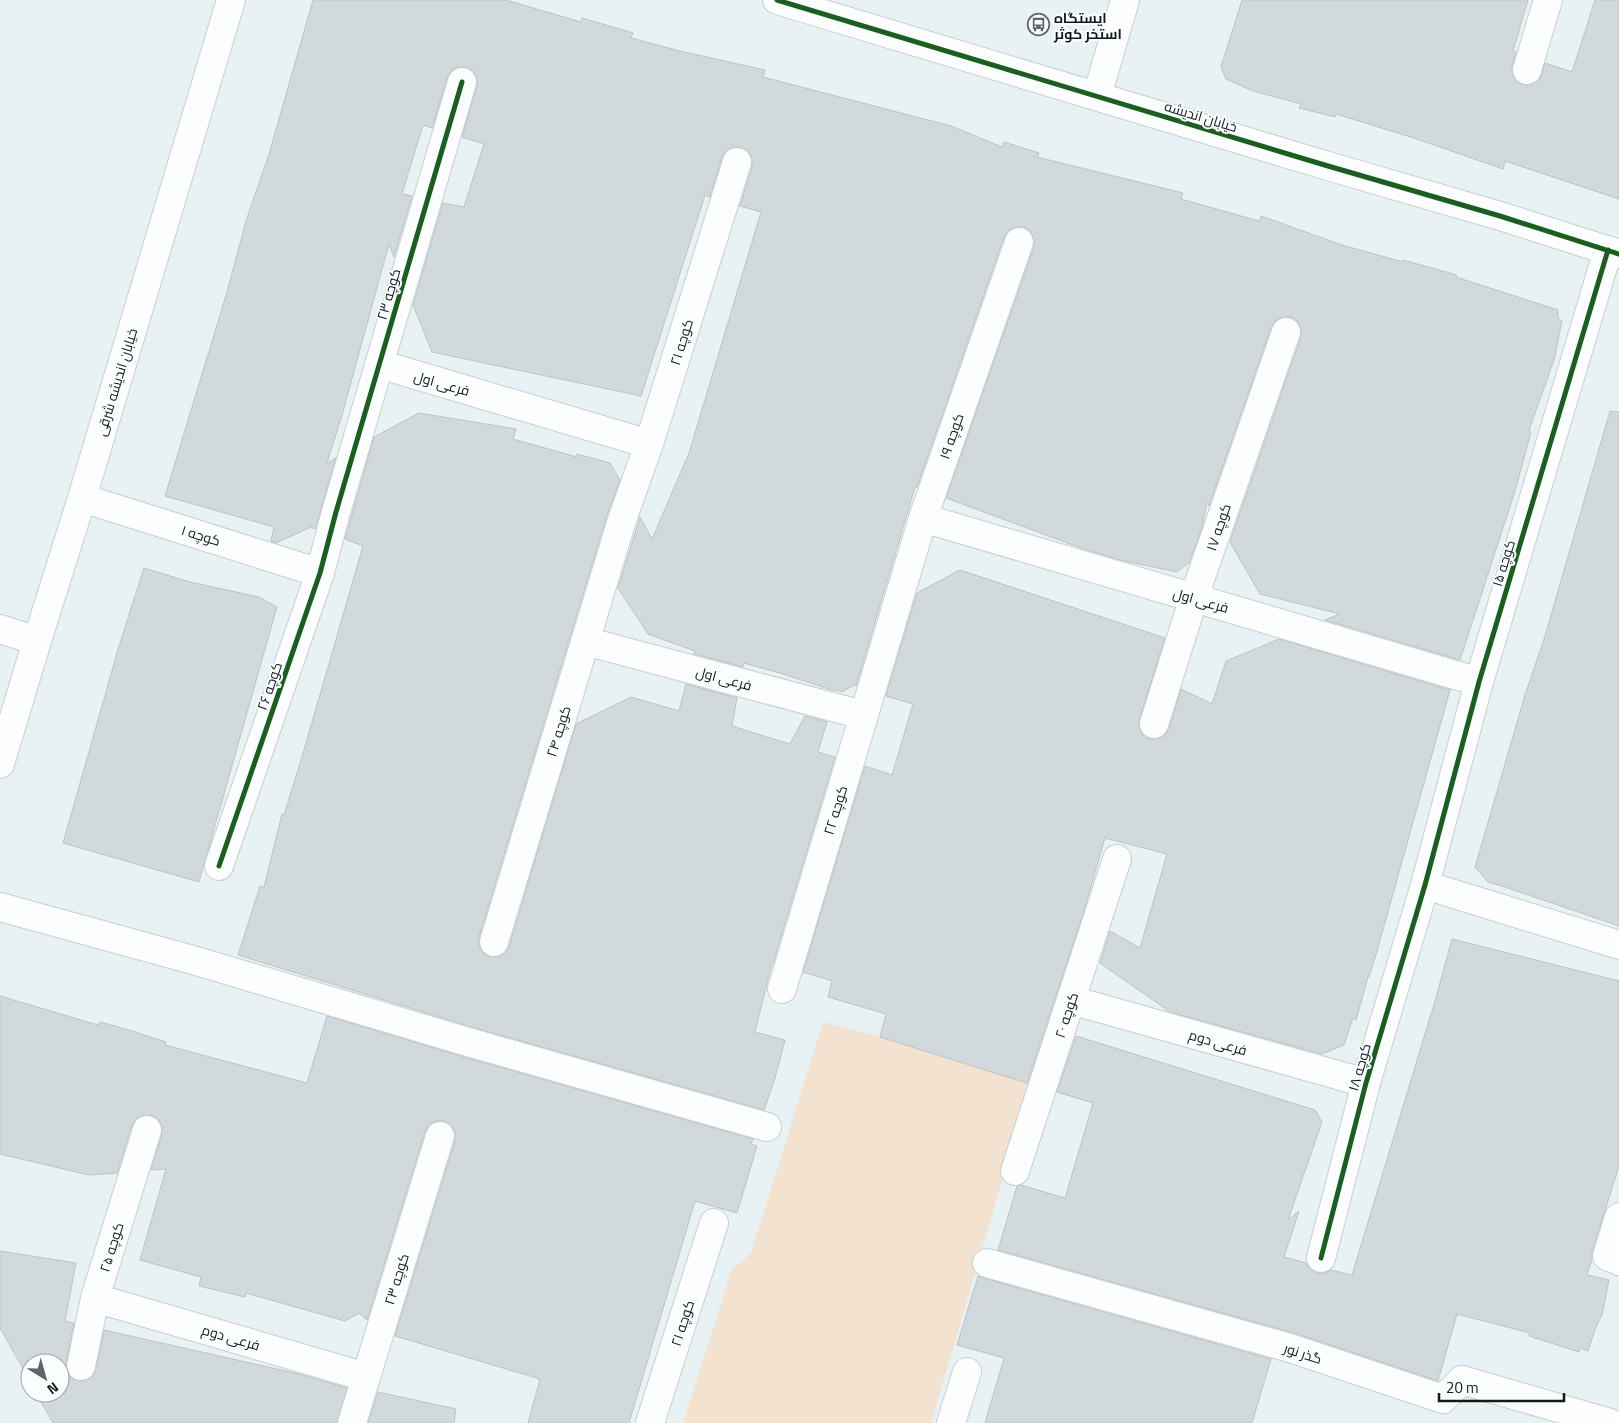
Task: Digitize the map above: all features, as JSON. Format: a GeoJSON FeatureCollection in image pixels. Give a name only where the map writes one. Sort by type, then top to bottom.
{"type":"FeatureCollection","features":[{"type":"Feature","properties":{"kind":"street","name":"خیابان اندیشه شرقی"},"geometry":{"type":"LineString","coordinates":[[0,764],[82,498],[231,0]]}},
{"type":"Feature","properties":{"kind":"street","name":"خیابان اندیشه"},"geometry":{"type":"LineString","coordinates":[[777,0],[1500,216],[1614,252]]}},
{"type":"Feature","properties":{"kind":"street"},"geometry":{"type":"LineString","coordinates":[[1097,96],[1125,0]]}},
{"type":"Feature","properties":{"kind":"street"},"geometry":{"type":"LineString","coordinates":[[1527,70],[1548,0]]}},
{"type":"Feature","properties":{"kind":"street","name":"کوچه ۲۳"},"geometry":{"type":"LineString","coordinates":[[336,512],[462,82]]}},
{"type":"Feature","properties":{"kind":"street","name":"کوچه ۲۱"},"geometry":{"type":"LineString","coordinates":[[622,520],[649,444],[737,162]]}},
{"type":"Feature","properties":{"kind":"street","name":"کوچه ۱۹"},"geometry":{"type":"LineString","coordinates":[[888,632],[923,518],[1018,242]]}},
{"type":"Feature","properties":{"kind":"street","name":"کوچه ۱۵"},"geometry":{"type":"LineString","coordinates":[[1425,885],[1479,682],[1614,252]]}},
{"type":"Feature","properties":{"kind":"street","name":"کوچه ۱۷"},"geometry":{"type":"LineString","coordinates":[[1154,724],[1194,597],[1286,332]]}},
{"type":"Feature","properties":{"kind":"street","name":"فرعی اول"},"geometry":{"type":"LineString","coordinates":[[379,364],[649,444]]}},
{"type":"Feature","properties":{"kind":"street","name":"کوچه ۱"},"geometry":{"type":"LineString","coordinates":[[82,498],[320,573]]}},
{"type":"Feature","properties":{"kind":"street","name":"کوچه ۲۶"},"geometry":{"type":"LineString","coordinates":[[219,866],[320,573],[336,512]]}},
{"type":"Feature","properties":{"kind":"street","name":"فرعی اول"},"geometry":{"type":"LineString","coordinates":[[923,518],[1479,682]]}},
{"type":"Feature","properties":{"kind":"street","name":"کوچه ۲۴"},"geometry":{"type":"LineString","coordinates":[[494,942],[622,520]]}},
{"type":"Feature","properties":{"kind":"street"},"geometry":{"type":"LineString","coordinates":[[0,629],[37,641]]}},
{"type":"Feature","properties":{"kind":"street","name":"کوچه ۲۲"},"geometry":{"type":"LineString","coordinates":[[782,989],[888,632]]}},
{"type":"Feature","properties":{"kind":"street","name":"فرعی اول"},"geometry":{"type":"LineString","coordinates":[[585,641],[863,715]]}},
{"type":"Feature","properties":{"kind":"street","name":"کوچه ۲۰"},"geometry":{"type":"LineString","coordinates":[[1015,1171],[1117,859]]}},
{"type":"Feature","properties":{"kind":"street"},"geometry":{"type":"LineString","coordinates":[[1425,885],[1619,945]]}},
{"type":"Feature","properties":{"kind":"street","name":"کوچه ۱۸"},"geometry":{"type":"LineString","coordinates":[[1321,1258],[1366,1084],[1425,885]]}},
{"type":"Feature","properties":{"kind":"street"},"geometry":{"type":"LineString","coordinates":[[0,907],[193,960],[468,1042],[767,1127]]}},
{"type":"Feature","properties":{"kind":"street","name":"فرعی دوم"},"geometry":{"type":"LineString","coordinates":[[1071,1000],[1366,1084]]}},
{"type":"Feature","properties":{"kind":"street","name":"کوچه ۲۵"},"geometry":{"type":"LineString","coordinates":[[81,1366],[95,1298],[147,1130]]}},
{"type":"Feature","properties":{"kind":"street","name":"کوچه ۲۳"},"geometry":{"type":"LineString","coordinates":[[352,1423],[440,1136]]}},
{"type":"Feature","properties":{"kind":"street"},"geometry":{"type":"LineString","coordinates":[[1619,1217],[1607,1256],[1619,1261]]}},
{"type":"Feature","properties":{"kind":"street","name":"کوچه ۲۱"},"geometry":{"type":"LineString","coordinates":[[650,1423],[714,1223]]}},
{"type":"Feature","properties":{"kind":"street","name":"گذر نور"},"geometry":{"type":"LineString","coordinates":[[987,1263],[1290,1348],[1444,1398],[1462,1380],[1610,1423]]}},
{"type":"Feature","properties":{"kind":"street","name":"فرعی دوم"},"geometry":{"type":"LineString","coordinates":[[95,1298],[366,1377]]}},
{"type":"Feature","properties":{"kind":"street"},"geometry":{"type":"LineString","coordinates":[[951,1423],[967,1372]]}},
{"type":"Feature","properties":{"kind":"shaded area"},"geometry":{"type":"Polygon","coordinates":[[[823,1022],[881,1037],[1036,1086],[1002,1181],[931,1423],[683,1423],[732,1269],[751,1253],[823,1022]]]}},
{"type":"Feature","properties":{"kind":"building"},"geometry":{"type":"Polygon","coordinates":[[[313,0],[506,0],[581,22],[582,18],[633,33],[631,38],[765,70],[763,77],[951,126],[1002,147],[1004,142],[1039,153],[1037,157],[1183,193],[1181,199],[1259,221],[1261,216],[1342,245],[1457,275],[1456,277],[1558,310],[1558,318],[1562,321],[1554,360],[1529,430],[1531,432],[1515,491],[1460,660],[1325,620],[1340,614],[1260,594],[1230,542],[1301,337],[1298,322],[1291,317],[1276,320],[1271,327],[1209,506],[1207,503],[1202,527],[1189,563],[1177,572],[1120,560],[1081,548],[946,498],[1034,247],[1031,232],[1025,227],[1009,230],[1004,237],[917,487],[915,487],[856,686],[854,685],[842,692],[835,691],[744,663],[743,667],[694,654],[695,651],[648,634],[618,588],[640,517],[652,539],[689,453],[761,212],[740,206],[752,167],[752,158],[748,151],[741,147],[733,147],[727,150],[722,157],[710,197],[705,195],[641,396],[432,352],[413,305],[443,203],[464,207],[484,144],[462,137],[477,86],[474,72],[466,67],[458,67],[451,71],[447,78],[432,128],[423,125],[402,194],[412,196],[394,257],[389,244],[327,463],[336,458],[315,529],[311,527],[276,543],[271,541],[274,527],[165,496],[227,292],[246,221],[269,154],[313,0]]]}},
{"type":"Feature","properties":{"kind":"building"},"geometry":{"type":"Polygon","coordinates":[[[1242,0],[1528,0],[1513,51],[1516,52],[1512,73],[1516,81],[1523,85],[1530,85],[1538,81],[1545,63],[1572,72],[1595,0],[1619,0],[1619,199],[1505,161],[1503,169],[1414,138],[1336,114],[1335,117],[1299,108],[1301,104],[1253,91],[1226,79],[1221,67],[1242,0]]]}},
{"type":"Feature","properties":{"kind":"building"},"geometry":{"type":"Polygon","coordinates":[[[1610,411],[1619,412],[1619,926],[1488,882],[1475,867],[1525,695],[1545,636],[1610,411]]]}},
{"type":"Feature","properties":{"kind":"building"},"geometry":{"type":"Polygon","coordinates":[[[419,413],[516,429],[513,439],[577,457],[577,454],[610,463],[620,480],[607,515],[479,937],[479,946],[483,953],[490,957],[498,957],[505,953],[509,947],[576,724],[631,697],[679,711],[686,684],[737,698],[732,726],[790,744],[805,716],[827,722],[818,752],[835,757],[772,963],[755,1032],[785,1040],[764,1110],[472,1027],[238,955],[260,886],[264,887],[282,814],[284,815],[304,750],[363,546],[345,539],[374,437],[419,413]]]}},
{"type":"Feature","properties":{"kind":"building"},"geometry":{"type":"Polygon","coordinates":[[[144,568],[190,582],[259,597],[277,607],[199,882],[63,843],[119,646],[144,568]]]}},
{"type":"Feature","properties":{"kind":"building"},"geometry":{"type":"Polygon","coordinates":[[[960,570],[1165,638],[1139,720],[1142,734],[1150,739],[1164,736],[1169,729],[1181,689],[1212,704],[1226,661],[1279,639],[1450,690],[1377,951],[1356,1020],[1353,1018],[1344,1045],[1322,1054],[1170,1012],[1100,963],[1110,931],[1140,948],[1167,854],[1105,838],[1083,914],[1027,1083],[880,1037],[886,1014],[828,997],[832,981],[803,972],[865,766],[892,775],[913,704],[886,696],[917,593],[960,570]]]}},
{"type":"Feature","properties":{"kind":"building"},"geometry":{"type":"Polygon","coordinates":[[[1452,939],[1619,981],[1619,1166],[1592,1251],[1592,1259],[1587,1275],[1609,1280],[1602,1315],[1588,1351],[1580,1348],[1579,1352],[1529,1336],[1530,1333],[1457,1314],[1438,1381],[1294,1333],[998,1250],[1017,1186],[1021,1185],[1065,1198],[1093,1103],[1057,1092],[1076,1036],[1315,1110],[1322,1122],[1288,1220],[1299,1211],[1284,1257],[1306,1263],[1310,1269],[1317,1273],[1325,1273],[1331,1270],[1352,1275],[1452,939]]]}},
{"type":"Feature","properties":{"kind":"building"},"geometry":{"type":"Polygon","coordinates":[[[0,996],[98,1025],[100,1022],[129,1030],[166,1042],[165,1045],[307,1083],[327,1016],[753,1139],[751,1144],[757,1146],[737,1213],[695,1201],[629,1423],[528,1423],[540,1379],[395,1336],[455,1141],[455,1132],[451,1125],[444,1121],[436,1121],[429,1125],[425,1131],[367,1320],[359,1313],[345,1321],[246,1293],[245,1297],[199,1286],[201,1277],[140,1260],[166,1169],[151,1170],[162,1134],[162,1126],[158,1119],[151,1115],[144,1115],[136,1119],[132,1125],[117,1173],[89,1175],[0,1154],[0,996]]]}},
{"type":"Feature","properties":{"kind":"building"},"geometry":{"type":"Polygon","coordinates":[[[0,1251],[76,1263],[65,1321],[74,1323],[68,1353],[20,1353],[20,1363],[0,1328],[0,1251]]]}},
{"type":"Feature","properties":{"kind":"building"},"geometry":{"type":"Polygon","coordinates":[[[978,1276],[1271,1359],[1252,1423],[985,1423],[1004,1358],[957,1345],[978,1276]]]}},
{"type":"Feature","properties":{"kind":"building"},"geometry":{"type":"Polygon","coordinates":[[[104,1330],[299,1374],[347,1388],[337,1423],[53,1423],[42,1403],[70,1403],[70,1377],[78,1381],[85,1381],[93,1376],[104,1330]]]}},
{"type":"Feature","properties":{"kind":"building"},"geometry":{"type":"Polygon","coordinates":[[[378,1392],[456,1409],[454,1423],[368,1423],[378,1392]]]}},
{"type":"Feature","properties":{"kind":"cycle path"},"geometry":{"type":"LineString","coordinates":[[777,0],[1500,216],[1619,254]]}},
{"type":"Feature","properties":{"kind":"cycle path"},"geometry":{"type":"LineString","coordinates":[[219,866],[320,573],[336,512],[462,82]]}},
{"type":"Feature","properties":{"kind":"cycle path"},"geometry":{"type":"LineString","coordinates":[[1321,1258],[1366,1083],[1425,885],[1479,682],[1608,250]]}},
{"type":"Feature","properties":{"kind":"place","name":"ایستگاه استخر کوثر"},"geometry":{"type":"Point","coordinates":[1038,25]}}]}
